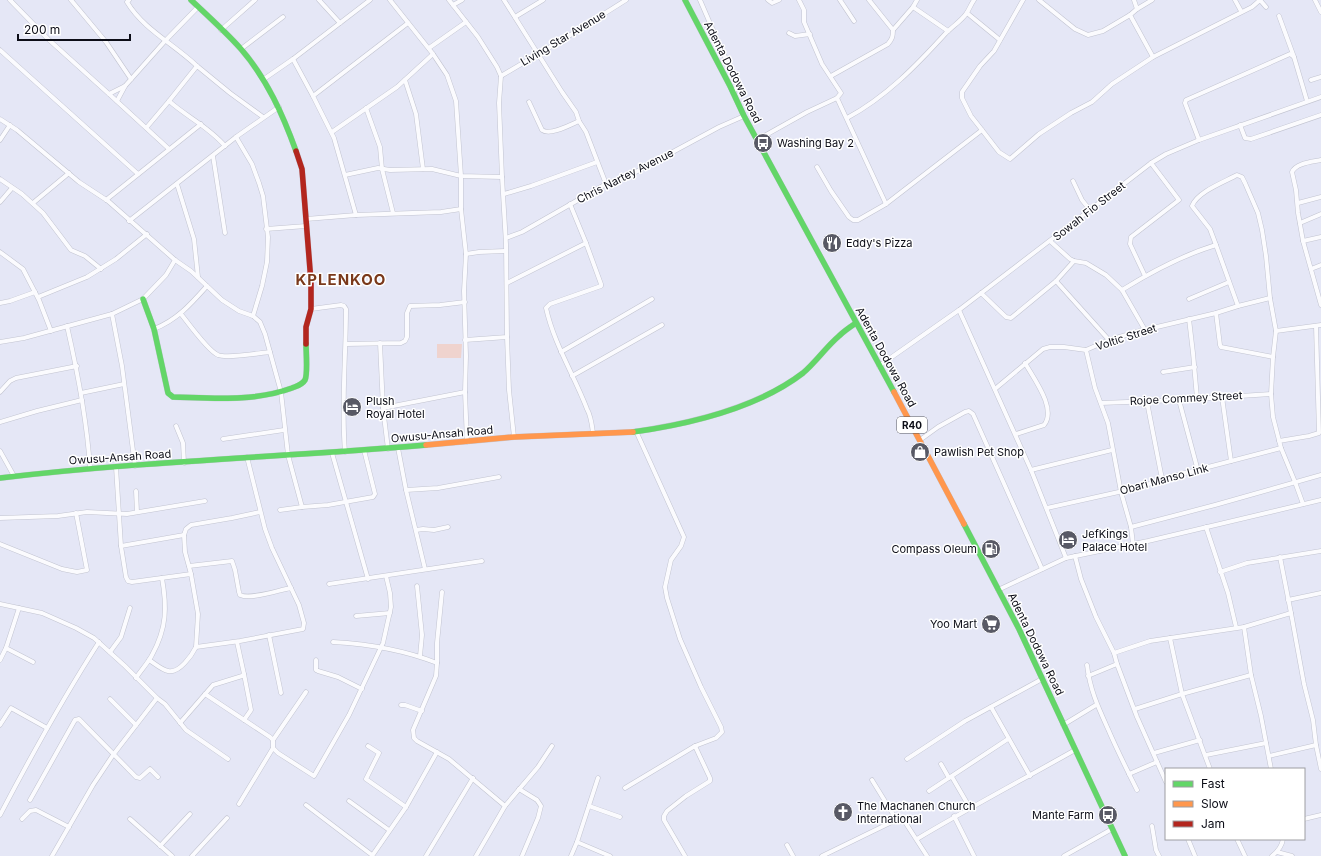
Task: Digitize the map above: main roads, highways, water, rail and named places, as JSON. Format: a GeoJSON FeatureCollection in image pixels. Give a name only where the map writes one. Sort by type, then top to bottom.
{"type":"FeatureCollection","features":[{"type":"Feature","properties":{"kind":"place","name":"Washing Bay 2"},"geometry":{"type":"Point","coordinates":[763,143]}},
{"type":"Feature","properties":{"kind":"place","name":"Eddy's Pizza"},"geometry":{"type":"Point","coordinates":[832,243]}},
{"type":"Feature","properties":{"kind":"place","name":"Plush Royal Hotel"},"geometry":{"type":"Point","coordinates":[352,407]}},
{"type":"Feature","properties":{"kind":"place","name":"Pawlish Pet Shop"},"geometry":{"type":"Point","coordinates":[920,452]}},
{"type":"Feature","properties":{"kind":"place","name":"JefKings Palace Hotel"},"geometry":{"type":"Point","coordinates":[1068,540]}},
{"type":"Feature","properties":{"kind":"place","name":"Compass Oleum"},"geometry":{"type":"Point","coordinates":[991,549]}},
{"type":"Feature","properties":{"kind":"place","name":"Yoo Mart"},"geometry":{"type":"Point","coordinates":[991,624]}},
{"type":"Feature","properties":{"kind":"place","name":"The Machaneh Church International"},"geometry":{"type":"Point","coordinates":[843,812]}},
{"type":"Feature","properties":{"kind":"place","name":"Mante Farm"},"geometry":{"type":"Point","coordinates":[1108,815]}},
{"type":"Feature","properties":{"kind":"district","name":"KPLENKOO"},"geometry":{"type":"Point","coordinates":[341,280]}}]}
